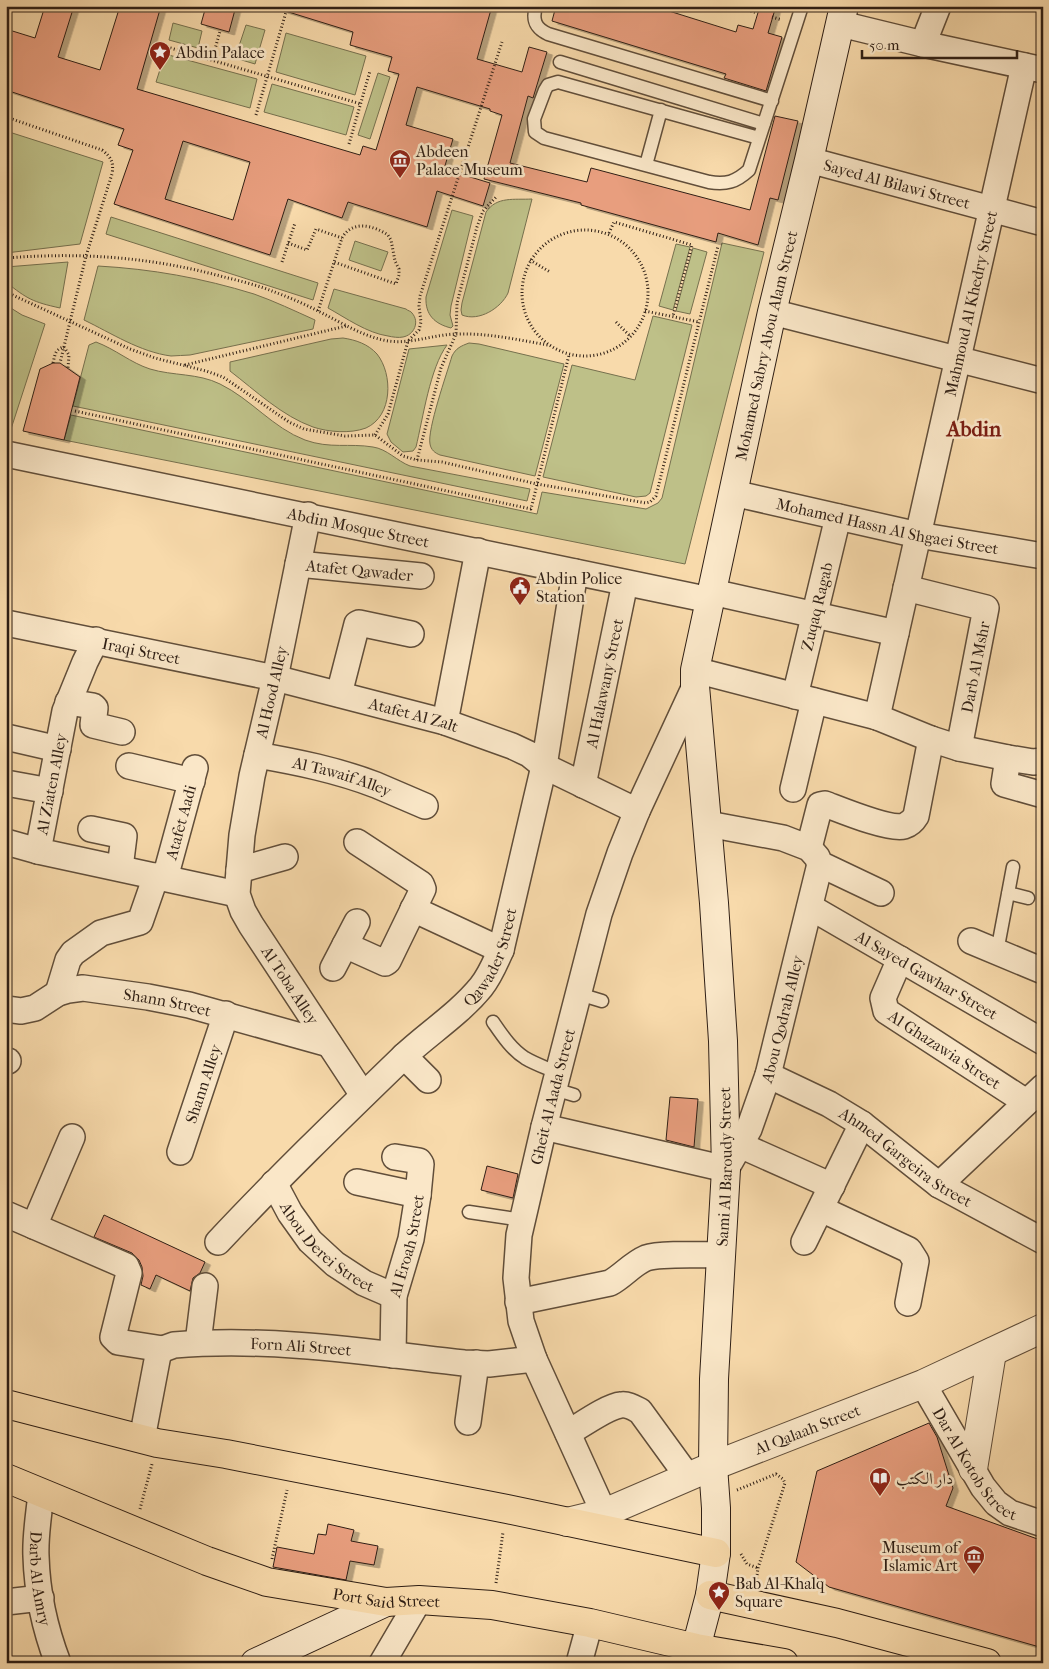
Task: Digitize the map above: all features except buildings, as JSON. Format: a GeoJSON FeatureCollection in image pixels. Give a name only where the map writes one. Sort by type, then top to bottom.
{"type":"FeatureCollection","features":[{"type":"Feature","properties":{"kind":"main road","name":"Mohamed Sabry Abou Alam Street"},"geometry":{"type":"LineString","coordinates":[[695,678],[772,312],[842,15]]}},
{"type":"Feature","properties":{"kind":"main road","name":"Sami Al Baroudy Street"},"geometry":{"type":"LineString","coordinates":[[695,678],[708,824],[723,1041],[726,1169],[714,1379],[712,1466],[716,1508],[728,1553],[710,1595],[696,1655]]}},
{"type":"Feature","properties":{"kind":"main road","name":"Al Qalaah Street"},"geometry":{"type":"LineString","coordinates":[[567,1522],[604,1513],[712,1466],[923,1384],[1043,1328]]}},
{"type":"Feature","properties":{"kind":"main road"},"geometry":{"type":"LineString","coordinates":[[973,1469],[992,1352]]}},
{"type":"Feature","properties":{"kind":"main road"},"geometry":{"type":"LineString","coordinates":[[6,1404],[150,1441],[226,1454],[728,1553]]}},
{"type":"Feature","properties":{"kind":"main road","name":"Port Said Street"},"geometry":{"type":"LineString","coordinates":[[6,1478],[207,1561],[267,1582],[386,1602],[419,1600],[492,1605],[590,1623],[696,1655],[784,1663]]}},
{"type":"Feature","properties":{"kind":"main road"},"geometry":{"type":"LineString","coordinates":[[710,1595],[837,1624],[988,1663]]}},
{"type":"Feature","properties":{"kind":"main road"},"geometry":{"type":"LineString","coordinates":[[256,1663],[386,1602]]}},
{"type":"Feature","properties":{"kind":"street"},"geometry":{"type":"LineString","coordinates":[[923,44],[938,6]]}},
{"type":"Feature","properties":{"kind":"street"},"geometry":{"type":"LineString","coordinates":[[842,15],[923,44],[1033,68]]}},
{"type":"Feature","properties":{"kind":"street","name":"Mahmoud Al Khedry Street"},"geometry":{"type":"LineString","coordinates":[[876,717],[992,210],[1033,68]]}},
{"type":"Feature","properties":{"kind":"street","name":"Sayed Al Bilawi Street"},"geometry":{"type":"LineString","coordinates":[[809,160],[1043,223]]}},
{"type":"Feature","properties":{"kind":"street"},"geometry":{"type":"LineString","coordinates":[[772,312],[1043,381]]}},
{"type":"Feature","properties":{"kind":"street","name":"Abdin Mosque Street"},"geometry":{"type":"LineString","coordinates":[[6,454],[308,515],[625,583],[815,615],[896,633]]}},
{"type":"Feature","properties":{"kind":"street","name":"Mohamed Hassn Al Shgaei Street"},"geometry":{"type":"LineString","coordinates":[[733,493],[918,535],[1043,556]]}},
{"type":"Feature","properties":{"kind":"street","name":"Al Hood Alley"},"geometry":{"type":"LineString","coordinates":[[238,870],[242,835],[257,755],[276,678],[308,515]]}},
{"type":"Feature","properties":{"kind":"street","name":"Zuqaq Ragab"},"geometry":{"type":"LineString","coordinates":[[804,699],[815,615],[838,517]]}},
{"type":"Feature","properties":{"kind":"street"},"geometry":{"type":"LineString","coordinates":[[445,722],[478,551]]}},
{"type":"Feature","properties":{"kind":"street","name":"Atafet Qawader"},"geometry":{"type":"LineString","coordinates":[[298,564],[421,576]]}},
{"type":"Feature","properties":{"kind":"street","name":"Qawader Street"},"geometry":{"type":"LineString","coordinates":[[218,1242],[274,1183],[404,1056],[459,1010],[481,987],[493,969],[501,950],[544,766],[575,572]]}},
{"type":"Feature","properties":{"kind":"street","name":"Al Halawany Street"},"geometry":{"type":"LineString","coordinates":[[583,785],[625,583]]}},
{"type":"Feature","properties":{"kind":"street","name":"Darb Al Mshr"},"geometry":{"type":"LineString","coordinates":[[906,588],[986,608],[959,748]]}},
{"type":"Feature","properties":{"kind":"street","name":"Iraqi Street"},"geometry":{"type":"LineString","coordinates":[[6,623],[276,678]]}},
{"type":"Feature","properties":{"kind":"street"},"geometry":{"type":"LineString","coordinates":[[338,694],[359,623],[411,634]]}},
{"type":"Feature","properties":{"kind":"street","name":"Al Ziaten Alley"},"geometry":{"type":"LineString","coordinates":[[96,640],[65,712],[38,851],[237,894]]}},
{"type":"Feature","properties":{"kind":"street","name":"Atafet Al Zalt"},"geometry":{"type":"LineString","coordinates":[[276,678],[445,722],[512,746],[529,754],[544,766],[637,811]]}},
{"type":"Feature","properties":{"kind":"street"},"geometry":{"type":"LineString","coordinates":[[695,678],[804,699],[876,717],[959,748],[1033,762],[1043,761]]}},
{"type":"Feature","properties":{"kind":"street","name":"Gheit Al Aada Street"},"geometry":{"type":"LineString","coordinates":[[604,1513],[534,1359],[521,1320],[516,1278],[519,1235],[544,1127],[562,1086],[591,998],[600,914],[620,853],[695,678]]}},
{"type":"Feature","properties":{"kind":"street"},"geometry":{"type":"LineString","coordinates":[[793,790],[804,699]]}},
{"type":"Feature","properties":{"kind":"street"},"geometry":{"type":"LineString","coordinates":[[68,702],[93,706],[95,708],[94,725],[122,732]]}},
{"type":"Feature","properties":{"kind":"street"},"geometry":{"type":"LineString","coordinates":[[6,737],[58,749]]}},
{"type":"Feature","properties":{"kind":"street","name":"Abou Qodrah Alley"},"geometry":{"type":"LineString","coordinates":[[726,1169],[749,1129],[768,1075],[810,907],[820,805],[825,804],[885,824],[905,826],[912,822],[916,816],[931,739]]}},
{"type":"Feature","properties":{"kind":"street","name":"Al Tawaif Alley"},"geometry":{"type":"LineString","coordinates":[[257,755],[297,762],[336,772],[375,785],[425,806]]}},
{"type":"Feature","properties":{"kind":"street"},"geometry":{"type":"LineString","coordinates":[[1008,758],[1004,784],[1043,795]]}},
{"type":"Feature","properties":{"kind":"street","name":"Atafet Aadi"},"geometry":{"type":"LineString","coordinates":[[58,993],[68,960],[73,953],[101,933],[140,922],[161,877],[194,774],[129,766]]}},
{"type":"Feature","properties":{"kind":"street"},"geometry":{"type":"LineString","coordinates":[[6,783],[50,791]]}},
{"type":"Feature","properties":{"kind":"street"},"geometry":{"type":"LineString","coordinates":[[708,824],[783,838],[881,892]]}},
{"type":"Feature","properties":{"kind":"street"},"geometry":{"type":"LineString","coordinates":[[91,829],[124,836],[120,868]]}},
{"type":"Feature","properties":{"kind":"street"},"geometry":{"type":"LineString","coordinates":[[6,842],[38,851]]}},
{"type":"Feature","properties":{"kind":"street"},"geometry":{"type":"LineString","coordinates":[[345,945],[386,963],[423,889],[421,884],[357,842]]}},
{"type":"Feature","properties":{"kind":"street"},"geometry":{"type":"LineString","coordinates":[[238,870],[285,857]]}},
{"type":"Feature","properties":{"kind":"street","name":"Al Toba Alley"},"geometry":{"type":"LineString","coordinates":[[238,870],[237,894],[243,911],[363,1096]]}},
{"type":"Feature","properties":{"kind":"street","name":"Al Sayed Gawhar Street"},"geometry":{"type":"LineString","coordinates":[[810,907],[1043,1042]]}},
{"type":"Feature","properties":{"kind":"street"},"geometry":{"type":"LineString","coordinates":[[413,909],[501,950]]}},
{"type":"Feature","properties":{"kind":"street"},"geometry":{"type":"LineString","coordinates":[[333,968],[357,922]]}},
{"type":"Feature","properties":{"kind":"street"},"geometry":{"type":"LineString","coordinates":[[971,941],[1043,971]]}},
{"type":"Feature","properties":{"kind":"street","name":"Al Ghazawia Street"},"geometry":{"type":"LineString","coordinates":[[900,959],[883,998],[886,1011],[1034,1095]]}},
{"type":"Feature","properties":{"kind":"street","name":"Shann Street"},"geometry":{"type":"LineString","coordinates":[[6,1009],[21,1011],[35,1008],[58,993],[83,988],[148,997],[226,1014],[329,1044]]}},
{"type":"Feature","properties":{"kind":"street","name":"Shann Alley"},"geometry":{"type":"LineString","coordinates":[[180,1152],[226,1014]]}},
{"type":"Feature","properties":{"kind":"street"},"geometry":{"type":"LineString","coordinates":[[404,1056],[428,1080]]}},
{"type":"Feature","properties":{"kind":"street","name":"Ahmed Gargeira Street"},"geometry":{"type":"LineString","coordinates":[[768,1075],[829,1104],[862,1124],[939,1185],[1043,1241]]}},
{"type":"Feature","properties":{"kind":"street"},"geometry":{"type":"LineString","coordinates":[[939,1185],[1034,1095]]}},
{"type":"Feature","properties":{"kind":"street"},"geometry":{"type":"LineString","coordinates":[[804,1242],[862,1124]]}},
{"type":"Feature","properties":{"kind":"street"},"geometry":{"type":"LineString","coordinates":[[544,1127],[726,1169]]}},
{"type":"Feature","properties":{"kind":"street"},"geometry":{"type":"LineString","coordinates":[[34,1226],[72,1137]]}},
{"type":"Feature","properties":{"kind":"street"},"geometry":{"type":"LineString","coordinates":[[740,1145],[832,1186]]}},
{"type":"Feature","properties":{"kind":"street","name":"Al Eroah Street"},"geometry":{"type":"LineString","coordinates":[[393,1355],[394,1296],[411,1239],[421,1162],[395,1157]]}},
{"type":"Feature","properties":{"kind":"street"},"geometry":{"type":"LineString","coordinates":[[356,1182],[418,1195]]}},
{"type":"Feature","properties":{"kind":"street","name":"Abou Derei Street"},"geometry":{"type":"LineString","coordinates":[[274,1183],[290,1214],[310,1241],[335,1264],[364,1283],[394,1296]]}},
{"type":"Feature","properties":{"kind":"street"},"geometry":{"type":"LineString","coordinates":[[820,1209],[909,1250],[916,1261],[908,1303]]}},
{"type":"Feature","properties":{"kind":"street"},"geometry":{"type":"LineString","coordinates":[[6,1214],[126,1266],[129,1273],[113,1336],[118,1342],[163,1349]]}},
{"type":"Feature","properties":{"kind":"street"},"geometry":{"type":"LineString","coordinates":[[518,1302],[610,1282],[620,1277],[637,1263],[653,1256],[721,1255]]}},
{"type":"Feature","properties":{"kind":"street"},"geometry":{"type":"LineString","coordinates":[[198,1343],[205,1286]]}},
{"type":"Feature","properties":{"kind":"street","name":"Forn Ali Street"},"geometry":{"type":"LineString","coordinates":[[163,1349],[174,1345],[198,1343],[255,1342],[305,1345],[489,1364],[534,1359]]}},
{"type":"Feature","properties":{"kind":"street"},"geometry":{"type":"LineString","coordinates":[[150,1441],[158,1355],[163,1349]]}},
{"type":"Feature","properties":{"kind":"street"},"geometry":{"type":"LineString","coordinates":[[468,1422],[476,1363]]}},
{"type":"Feature","properties":{"kind":"street","name":"Dar Al Kotob Street"},"geometry":{"type":"LineString","coordinates":[[923,1384],[983,1487],[996,1503],[1010,1513],[1043,1524]]}},
{"type":"Feature","properties":{"kind":"street"},"geometry":{"type":"LineString","coordinates":[[568,1433],[610,1409],[620,1405],[629,1406],[640,1411],[688,1477]]}},
{"type":"Feature","properties":{"kind":"street","name":"Darb Al Amry"},"geometry":{"type":"LineString","coordinates":[[41,1494],[36,1555],[40,1598],[51,1645],[58,1663]]}},
{"type":"Feature","properties":{"kind":"street"},"geometry":{"type":"LineString","coordinates":[[6,1602],[40,1598]]}},
{"type":"Feature","properties":{"kind":"street"},"geometry":{"type":"LineString","coordinates":[[382,1663],[419,1600]]}},
{"type":"Feature","properties":{"kind":"street"},"geometry":{"type":"LineString","coordinates":[[579,1663],[590,1623]]}},
{"type":"Feature","properties":{"kind":"lane"},"geometry":{"type":"LineString","coordinates":[[536,6],[534,21],[537,27],[548,34],[772,101]]}},
{"type":"Feature","properties":{"kind":"lane"},"geometry":{"type":"LineString","coordinates":[[759,138],[558,82],[548,85],[534,119],[535,132],[540,136],[709,182],[730,183],[740,178],[749,170],[802,6]]}},
{"type":"Feature","properties":{"kind":"lane"},"geometry":{"type":"LineString","coordinates":[[560,62],[764,124]]}},
{"type":"Feature","properties":{"kind":"lane"},"geometry":{"type":"LineString","coordinates":[[646,165],[661,110]]}},
{"type":"Feature","properties":{"kind":"lane"},"geometry":{"type":"LineString","coordinates":[[997,952],[1013,867]]}},
{"type":"Feature","properties":{"kind":"lane"},"geometry":{"type":"LineString","coordinates":[[1008,893],[1028,898]]}},
{"type":"Feature","properties":{"kind":"lane"},"geometry":{"type":"LineString","coordinates":[[493,1022],[516,1051],[562,1086]]}},
{"type":"Feature","properties":{"kind":"lane"},"geometry":{"type":"LineString","coordinates":[[469,1212],[522,1220]]}},
{"type":"Feature","properties":{"kind":"path"},"geometry":{"type":"LineString","coordinates":[[734,6],[758,13]]}},
{"type":"Feature","properties":{"kind":"path"},"geometry":{"type":"LineString","coordinates":[[256,115],[286,12]]}},
{"type":"Feature","properties":{"kind":"path"},"geometry":{"type":"LineString","coordinates":[[212,60],[220,31]]}},
{"type":"Feature","properties":{"kind":"path"},"geometry":{"type":"LineString","coordinates":[[375,435],[388,414],[408,341],[419,330],[421,322],[420,296],[502,42]]}},
{"type":"Feature","properties":{"kind":"path"},"geometry":{"type":"LineString","coordinates":[[167,47],[361,104]]}},
{"type":"Feature","properties":{"kind":"path"},"geometry":{"type":"LineString","coordinates":[[349,144],[370,71]]}},
{"type":"Feature","properties":{"kind":"path"},"geometry":{"type":"LineString","coordinates":[[6,116],[102,150],[110,156],[114,164],[86,256],[60,364]]}},
{"type":"Feature","properties":{"kind":"path"},"geometry":{"type":"LineString","coordinates":[[417,460],[441,368],[456,334],[457,303],[477,226],[483,211],[497,196]]}},
{"type":"Feature","properties":{"kind":"path"},"geometry":{"type":"LineString","coordinates":[[609,234],[614,222],[692,245],[673,316]]}},
{"type":"Feature","properties":{"kind":"path"},"geometry":{"type":"LineString","coordinates":[[282,262],[295,223]]}},
{"type":"Feature","properties":{"kind":"path"},"geometry":{"type":"LineString","coordinates":[[318,311],[334,262],[342,238],[349,229],[355,226],[364,226],[388,235],[399,269],[396,284],[334,262]]}},
{"type":"Feature","properties":{"kind":"path"},"geometry":{"type":"LineString","coordinates":[[288,243],[307,250],[316,229],[342,238]]}},
{"type":"Feature","properties":{"kind":"path"},"geometry":{"type":"LineString","coordinates":[[6,258],[46,255],[86,256],[122,258],[190,268],[270,290],[384,341],[408,341],[456,334],[501,337],[548,345],[569,354],[586,356],[604,353],[619,346],[631,336],[646,311],[648,293],[645,274],[637,257],[625,243],[609,234],[592,229],[573,229],[556,235],[549,240],[541,246],[530,260],[522,278],[521,296],[523,306],[525,315],[534,332],[548,345]]}},
{"type":"Feature","properties":{"kind":"path"},"geometry":{"type":"LineString","coordinates":[[6,292],[130,349],[223,377],[289,422],[304,429],[345,436],[375,435],[403,456],[417,460],[442,462],[537,484],[642,503],[654,500],[718,246]]}},
{"type":"Feature","properties":{"kind":"path"},"geometry":{"type":"LineString","coordinates":[[530,260],[550,272]]}},
{"type":"Feature","properties":{"kind":"path"},"geometry":{"type":"LineString","coordinates":[[646,311],[699,322]]}},
{"type":"Feature","properties":{"kind":"path"},"geometry":{"type":"LineString","coordinates":[[616,322],[631,336]]}},
{"type":"Feature","properties":{"kind":"path"},"geometry":{"type":"LineString","coordinates":[[183,366],[347,326]]}},
{"type":"Feature","properties":{"kind":"path"},"geometry":{"type":"LineString","coordinates":[[53,363],[56,352],[59,348],[64,347]]}},
{"type":"Feature","properties":{"kind":"path"},"geometry":{"type":"LineString","coordinates":[[64,347],[69,355],[68,368]]}},
{"type":"Feature","properties":{"kind":"path"},"geometry":{"type":"LineString","coordinates":[[75,411],[531,508],[569,354]]}},
{"type":"Feature","properties":{"kind":"path"},"geometry":{"type":"LineString","coordinates":[[134,1531],[150,1441]]}},
{"type":"Feature","properties":{"kind":"path"},"geometry":{"type":"LineString","coordinates":[[267,1582],[292,1468]]}},
{"type":"Feature","properties":{"kind":"path"},"geometry":{"type":"LineString","coordinates":[[730,1494],[776,1474],[784,1479],[784,1486],[756,1578]]}},
{"type":"Feature","properties":{"kind":"path"},"geometry":{"type":"LineString","coordinates":[[492,1605],[506,1509]]}},
{"type":"Feature","properties":{"kind":"path"},"geometry":{"type":"LineString","coordinates":[[728,1553],[758,1568]]}},
{"type":"Feature","properties":{"kind":"green space"},"geometry":{"type":"Polygon","coordinates":[[[173,23],[202,31],[198,48],[169,40],[173,23]]]}},
{"type":"Feature","properties":{"kind":"green space"},"geometry":{"type":"Polygon","coordinates":[[[246,25],[265,30],[255,64],[235,58],[246,25]]]}},
{"type":"Feature","properties":{"kind":"green space"},"geometry":{"type":"Polygon","coordinates":[[[286,33],[366,56],[355,95],[276,72],[286,33]]]}},
{"type":"Feature","properties":{"kind":"green space"},"geometry":{"type":"Polygon","coordinates":[[[165,54],[257,79],[250,108],[156,82],[165,54]]]}},
{"type":"Feature","properties":{"kind":"green space"},"geometry":{"type":"Polygon","coordinates":[[[378,73],[390,77],[370,139],[358,135],[378,73]]]}},
{"type":"Feature","properties":{"kind":"green space"},"geometry":{"type":"Polygon","coordinates":[[[272,84],[354,107],[346,135],[264,112],[272,84]]]}},
{"type":"Feature","properties":{"kind":"green space"},"geometry":{"type":"Polygon","coordinates":[[[6,131],[103,162],[80,244],[6,253],[6,131]]]}},
{"type":"Feature","properties":{"kind":"green space"},"geometry":{"type":"Polygon","coordinates":[[[532,199],[505,299],[495,308],[482,315],[469,317],[462,315],[462,303],[486,212],[495,203],[501,201],[532,199]]]}},
{"type":"Feature","properties":{"kind":"green space"},"geometry":{"type":"Polygon","coordinates":[[[452,210],[473,216],[451,306],[450,315],[453,326],[451,328],[440,324],[432,318],[427,309],[426,297],[452,210]]]}},
{"type":"Feature","properties":{"kind":"green space"},"geometry":{"type":"Polygon","coordinates":[[[111,217],[318,283],[313,300],[106,234],[111,217]]]}},
{"type":"Feature","properties":{"kind":"green space"},"geometry":{"type":"Polygon","coordinates":[[[355,241],[388,252],[381,271],[349,260],[355,241]]]}},
{"type":"Feature","properties":{"kind":"green space"},"geometry":{"type":"Polygon","coordinates":[[[722,243],[764,252],[685,564],[64,440],[71,415],[537,514],[542,492],[646,509],[658,503],[662,498],[722,243]]]}},
{"type":"Feature","properties":{"kind":"green space"},"geometry":{"type":"Polygon","coordinates":[[[676,244],[690,247],[673,310],[659,306],[676,244]]]}},
{"type":"Feature","properties":{"kind":"green space"},"geometry":{"type":"Polygon","coordinates":[[[693,248],[707,252],[690,314],[676,311],[693,248]]]}},
{"type":"Feature","properties":{"kind":"green space"},"geometry":{"type":"Polygon","coordinates":[[[68,262],[60,308],[31,299],[6,282],[6,267],[68,262]]]}},
{"type":"Feature","properties":{"kind":"green space"},"geometry":{"type":"Polygon","coordinates":[[[98,266],[138,269],[177,275],[254,294],[315,320],[313,329],[190,355],[171,356],[148,351],[84,320],[98,266]]]}},
{"type":"Feature","properties":{"kind":"green space"},"geometry":{"type":"Polygon","coordinates":[[[334,289],[406,309],[412,312],[416,320],[415,328],[407,336],[391,337],[365,328],[328,308],[334,289]]]}},
{"type":"Feature","properties":{"kind":"green space"},"geometry":{"type":"Polygon","coordinates":[[[6,305],[22,315],[45,324],[11,429],[6,428],[6,305]]]}},
{"type":"Feature","properties":{"kind":"green space"},"geometry":{"type":"Polygon","coordinates":[[[653,316],[692,325],[650,493],[646,496],[636,497],[543,477],[572,365],[635,380],[653,316]]]}},
{"type":"Feature","properties":{"kind":"green space"},"geometry":{"type":"Polygon","coordinates":[[[343,338],[362,343],[370,348],[377,354],[386,372],[388,394],[386,405],[375,422],[360,430],[346,432],[313,427],[291,416],[270,402],[230,371],[230,362],[331,339],[343,338]]]}},
{"type":"Feature","properties":{"kind":"green space"},"geometry":{"type":"Polygon","coordinates":[[[96,342],[150,369],[212,380],[242,397],[293,435],[305,440],[331,445],[378,448],[410,466],[530,489],[527,501],[73,406],[89,345],[96,342]]]}},
{"type":"Feature","properties":{"kind":"green space"},"geometry":{"type":"Polygon","coordinates":[[[469,343],[564,364],[535,476],[440,455],[431,448],[431,427],[452,356],[455,351],[469,343]]]}},
{"type":"Feature","properties":{"kind":"green space"},"geometry":{"type":"Polygon","coordinates":[[[447,345],[441,355],[432,380],[416,447],[413,451],[403,452],[391,442],[387,434],[409,349],[447,345]]]}},
{"type":"Feature","properties":{"kind":"place","name":"Abdin Palace"},"geometry":{"type":"Point","coordinates":[160,71]}},
{"type":"Feature","properties":{"kind":"place","name":"Abdeen Palace Museum"},"geometry":{"type":"Point","coordinates":[400,179]}},
{"type":"Feature","properties":{"kind":"place","name":"Abdin Police Station"},"geometry":{"type":"Point","coordinates":[520,606]}},
{"type":"Feature","properties":{"kind":"place","name":"دار الكتب"},"geometry":{"type":"Point","coordinates":[880,1497]}},
{"type":"Feature","properties":{"kind":"place","name":"Museum of Islamic Art"},"geometry":{"type":"Point","coordinates":[974,1575]}},
{"type":"Feature","properties":{"kind":"place","name":"Bab Al-Khalq Square"},"geometry":{"type":"Point","coordinates":[719,1611]}},
{"type":"Feature","properties":{"kind":"district","name":"Abdin"},"geometry":{"type":"Point","coordinates":[974,429]}}]}
